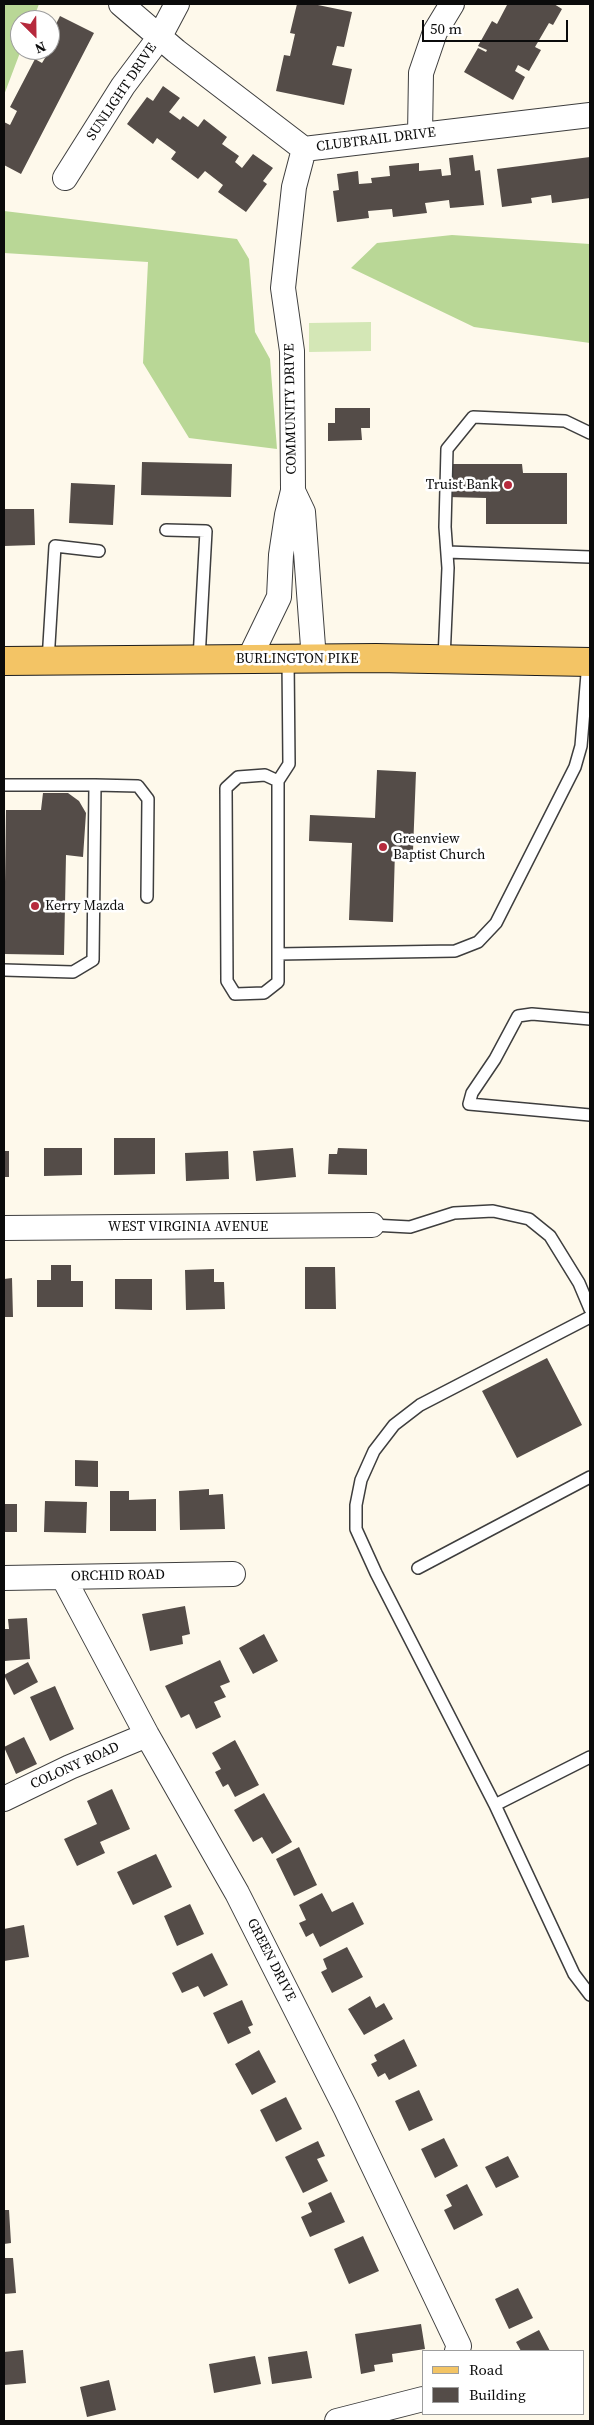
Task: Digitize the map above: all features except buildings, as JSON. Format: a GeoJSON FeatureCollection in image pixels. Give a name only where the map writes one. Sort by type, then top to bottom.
{"type":"FeatureCollection","features":[{"type":"Feature","properties":{"kind":"main road","name":"BURLINGTON PIKE"},"geometry":{"type":"LineString","coordinates":[[4,661],[444,659],[589,662]]}},
{"type":"Feature","properties":{"kind":"street","name":"CLUBTRAIL DRIVE"},"geometry":{"type":"LineString","coordinates":[[121,4],[159,38],[304,149],[590,115]]}},
{"type":"Feature","properties":{"kind":"street","name":"SUNLIGHT DRIVE"},"geometry":{"type":"LineString","coordinates":[[65,178],[123,86],[159,38],[176,4]]}},
{"type":"Feature","properties":{"kind":"street"},"geometry":{"type":"LineString","coordinates":[[420,135],[421,73],[435,32],[452,4]]}},
{"type":"Feature","properties":{"kind":"street","name":"COMMUNITY DRIVE"},"geometry":{"type":"LineString","coordinates":[[250,659],[279,597],[281,555],[293,491],[292,351],[283,288],[294,187],[304,149]]}},
{"type":"Feature","properties":{"kind":"street","name":"COMMUNITY DRIVE"},"geometry":{"type":"LineString","coordinates":[[293,491],[303,512],[301,659]]}},
{"type":"Feature","properties":{"kind":"street","name":"WEST VIRGINIA AVENUE"},"geometry":{"type":"LineString","coordinates":[[4,1228],[372,1225]]}},
{"type":"Feature","properties":{"kind":"street","name":"ORCHID ROAD"},"geometry":{"type":"LineString","coordinates":[[4,1578],[233,1574]]}},
{"type":"Feature","properties":{"kind":"street","name":"GREEN DRIVE"},"geometry":{"type":"LineString","coordinates":[[63,1577],[147,1735],[237,1893],[350,2117],[458,2346],[457,2350]]}},
{"type":"Feature","properties":{"kind":"street","name":"COLONY ROAD"},"geometry":{"type":"LineString","coordinates":[[4,1799],[70,1767],[147,1735]]}},
{"type":"Feature","properties":{"kind":"street"},"geometry":{"type":"LineString","coordinates":[[336,2421],[422,2399]]}},
{"type":"Feature","properties":{"kind":"lane"},"geometry":{"type":"LineString","coordinates":[[444,659],[447,450],[473,417],[565,421],[590,433]]}},
{"type":"Feature","properties":{"kind":"lane"},"geometry":{"type":"LineString","coordinates":[[166,530],[206,531],[199,659]]}},
{"type":"Feature","properties":{"kind":"lane"},"geometry":{"type":"LineString","coordinates":[[48,660],[55,546],[99,551]]}},
{"type":"Feature","properties":{"kind":"lane"},"geometry":{"type":"LineString","coordinates":[[447,552],[590,557]]}},
{"type":"Feature","properties":{"kind":"lane"},"geometry":{"type":"LineString","coordinates":[[278,781],[265,775],[238,777],[226,788],[227,981],[235,994],[264,993],[278,982],[278,781],[289,764],[301,659]]}},
{"type":"Feature","properties":{"kind":"lane"},"geometry":{"type":"LineString","coordinates":[[278,954],[455,951],[478,942],[496,923],[576,767],[581,746],[589,662]]}},
{"type":"Feature","properties":{"kind":"lane"},"geometry":{"type":"LineString","coordinates":[[4,785],[138,786],[148,799],[147,897]]}},
{"type":"Feature","properties":{"kind":"lane"},"geometry":{"type":"LineString","coordinates":[[4,970],[73,972],[93,960],[95,786]]}},
{"type":"Feature","properties":{"kind":"lane"},"geometry":{"type":"LineString","coordinates":[[590,1019],[532,1014],[518,1016],[472,1093],[469,1104],[590,1115]]}},
{"type":"Feature","properties":{"kind":"lane"},"geometry":{"type":"LineString","coordinates":[[372,1225],[410,1227],[454,1213],[494,1211],[528,1219],[550,1236],[578,1283],[590,1309]]}},
{"type":"Feature","properties":{"kind":"lane"},"geometry":{"type":"LineString","coordinates":[[590,1317],[420,1405],[394,1426],[374,1451],[361,1480],[356,1505],[356,1529],[376,1573],[495,1805],[574,1974],[590,1995]]}},
{"type":"Feature","properties":{"kind":"lane"},"geometry":{"type":"LineString","coordinates":[[418,1568],[590,1477]]}},
{"type":"Feature","properties":{"kind":"lane"},"geometry":{"type":"LineString","coordinates":[[495,1805],[590,1757]]}},
{"type":"Feature","properties":{"kind":"green space"},"geometry":{"type":"Polygon","coordinates":[[[4,4],[39,4],[37,10],[10,10],[10,60],[17,60],[4,95],[4,4]]]}},
{"type":"Feature","properties":{"kind":"green space"},"geometry":{"type":"Polygon","coordinates":[[[4,211],[237,239],[249,259],[255,332],[270,359],[277,449],[189,438],[143,363],[148,262],[4,253],[4,211]]]}},
{"type":"Feature","properties":{"kind":"green space"},"geometry":{"type":"Polygon","coordinates":[[[452,235],[590,244],[590,343],[474,327],[351,268],[377,243],[452,235]]]}},
{"type":"Feature","properties":{"kind":"green space"},"geometry":{"type":"Polygon","coordinates":[[[371,322],[371,351],[309,352],[309,323],[371,322]]]}},
{"type":"Feature","properties":{"kind":"place","name":"Truist Bank"},"geometry":{"type":"Point","coordinates":[508,485]}},
{"type":"Feature","properties":{"kind":"place","name":"Greenview Baptist Church"},"geometry":{"type":"Point","coordinates":[383,847]}},
{"type":"Feature","properties":{"kind":"place","name":"Kerry Mazda"},"geometry":{"type":"Point","coordinates":[35,906]}}]}
